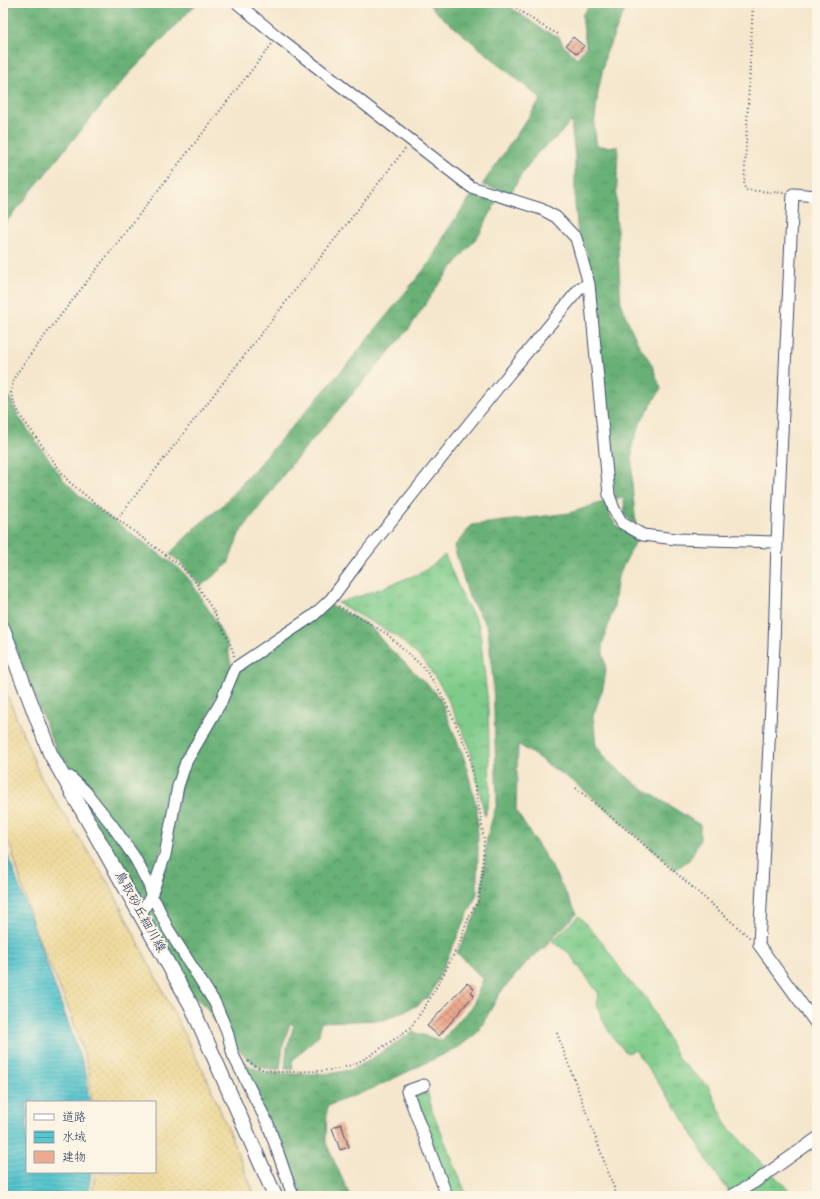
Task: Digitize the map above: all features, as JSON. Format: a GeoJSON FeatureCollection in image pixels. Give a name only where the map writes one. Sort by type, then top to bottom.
{"type":"FeatureCollection","features":[{"type":"Feature","properties":{"kind":"main road","name":"鳥取砂丘細川線"},"geometry":{"type":"LineString","coordinates":[[3,629],[50,752],[191,1005],[275,1196]]}},
{"type":"Feature","properties":{"kind":"street"},"geometry":{"type":"LineString","coordinates":[[237,3],[278,37],[471,187],[541,209],[556,217],[576,238],[589,284],[610,495],[614,509],[622,523],[643,535],[676,539],[777,542]]}},
{"type":"Feature","properties":{"kind":"street"},"geometry":{"type":"LineString","coordinates":[[817,196],[793,194],[777,542],[774,645],[759,945],[817,1026]]}},
{"type":"Feature","properties":{"kind":"street"},"geometry":{"type":"LineString","coordinates":[[141,914],[151,896],[165,855],[178,786],[186,762],[221,702],[235,668],[308,619],[330,599],[364,554],[562,309],[580,288],[589,284]]}},
{"type":"Feature","properties":{"kind":"street"},"geometry":{"type":"LineString","coordinates":[[70,778],[85,791],[112,825],[135,858],[150,887],[151,896],[156,903],[168,929],[215,1003],[227,1031],[233,1055],[268,1124],[293,1196]]}},
{"type":"Feature","properties":{"kind":"street"},"geometry":{"type":"LineString","coordinates":[[424,1085],[407,1091],[446,1196]]}},
{"type":"Feature","properties":{"kind":"street"},"geometry":{"type":"LineString","coordinates":[[731,1196],[755,1182],[817,1138]]}},
{"type":"Feature","properties":{"kind":"path"},"geometry":{"type":"LineString","coordinates":[[510,3],[539,24],[558,34]]}},
{"type":"Feature","properties":{"kind":"path"},"geometry":{"type":"LineString","coordinates":[[753,3],[744,186],[746,190],[793,194]]}},
{"type":"Feature","properties":{"kind":"path"},"geometry":{"type":"LineString","coordinates":[[235,668],[233,651],[227,637],[196,583],[182,567],[68,481],[22,418],[11,393],[15,376],[33,351],[278,37]]}},
{"type":"Feature","properties":{"kind":"path"},"geometry":{"type":"LineString","coordinates":[[117,519],[411,140]]}},
{"type":"Feature","properties":{"kind":"path"},"geometry":{"type":"LineString","coordinates":[[244,1057],[253,1065],[264,1070],[279,1072],[338,1069],[354,1064],[368,1057],[411,1027],[423,1010],[447,968],[458,946],[469,916],[478,901],[482,876],[484,840],[480,812],[469,754],[440,691],[424,668],[387,634],[337,605],[330,599]]}},
{"type":"Feature","properties":{"kind":"path"},"geometry":{"type":"LineString","coordinates":[[576,788],[633,835],[759,945]]}},
{"type":"Feature","properties":{"kind":"path"},"geometry":{"type":"LineString","coordinates":[[557,1033],[617,1196]]}},
{"type":"Feature","properties":{"kind":"green space"},"geometry":{"type":"Polygon","coordinates":[[[3,3],[197,3],[128,75],[84,126],[3,226],[3,3]]]}},
{"type":"Feature","properties":{"kind":"green space"},"geometry":{"type":"Polygon","coordinates":[[[427,3],[505,3],[543,30],[559,37],[564,46],[577,58],[586,47],[582,15],[592,3],[628,3],[606,53],[598,92],[594,128],[597,146],[618,147],[616,211],[621,305],[637,342],[651,363],[661,389],[641,421],[632,445],[632,484],[636,526],[625,516],[624,500],[622,498],[616,499],[615,497],[591,267],[587,253],[578,234],[575,204],[575,158],[571,121],[558,136],[538,152],[521,175],[511,193],[482,185],[541,99],[427,3]]]}},
{"type":"Feature","properties":{"kind":"green space"},"geometry":{"type":"Polygon","coordinates":[[[471,189],[480,194],[484,199],[498,199],[480,233],[436,288],[409,329],[294,461],[239,534],[228,564],[201,586],[179,561],[169,554],[197,526],[222,506],[345,367],[430,262],[447,231],[469,199],[471,189]]]}},
{"type":"Feature","properties":{"kind":"green space"},"geometry":{"type":"Polygon","coordinates":[[[3,387],[19,417],[63,479],[80,496],[180,569],[190,580],[215,620],[227,644],[231,665],[230,675],[202,728],[169,821],[151,886],[68,773],[51,738],[3,615],[3,387]]]}},
{"type":"Feature","properties":{"kind":"green space"},"geometry":{"type":"Polygon","coordinates":[[[606,501],[612,520],[626,533],[637,539],[618,576],[614,606],[602,646],[606,671],[603,688],[593,716],[596,745],[606,759],[637,785],[700,825],[700,840],[689,860],[675,870],[578,785],[518,744],[516,811],[550,864],[577,914],[546,946],[526,963],[500,993],[478,1032],[459,1047],[374,1088],[327,1106],[326,1143],[350,1196],[295,1196],[234,1052],[251,1067],[266,1073],[314,1074],[334,1073],[350,1070],[365,1063],[413,1032],[443,1041],[453,1026],[472,1007],[483,979],[457,953],[480,905],[487,837],[497,803],[493,681],[488,628],[469,597],[454,547],[472,525],[570,513],[606,501]]]}},
{"type":"Feature","properties":{"kind":"green space"},"geometry":{"type":"Polygon","coordinates":[[[445,555],[463,598],[479,625],[488,705],[490,795],[485,816],[469,745],[444,691],[424,661],[395,635],[338,603],[369,593],[423,572],[445,555]]]}},
{"type":"Feature","properties":{"kind":"green space"},"geometry":{"type":"Polygon","coordinates":[[[329,604],[370,626],[385,644],[439,696],[464,758],[477,808],[477,894],[431,994],[418,1005],[384,1020],[321,1022],[319,1035],[292,1061],[293,1069],[285,1069],[287,1048],[294,1025],[290,1023],[283,1046],[280,1069],[263,1068],[250,1061],[233,1043],[156,899],[185,771],[239,671],[329,604]]]}},
{"type":"Feature","properties":{"kind":"green space"},"geometry":{"type":"Polygon","coordinates":[[[77,785],[103,816],[149,890],[145,899],[142,901],[139,900],[83,802],[77,785]]]}},
{"type":"Feature","properties":{"kind":"green space"},"geometry":{"type":"Polygon","coordinates":[[[152,900],[201,983],[222,1033],[207,1008],[191,994],[152,924],[149,914],[152,900]]]}},
{"type":"Feature","properties":{"kind":"green space"},"geometry":{"type":"Polygon","coordinates":[[[579,916],[601,941],[628,980],[645,996],[680,1061],[708,1086],[728,1127],[768,1170],[730,1193],[712,1168],[680,1113],[635,1050],[627,1053],[616,1041],[601,1017],[596,1002],[599,994],[568,952],[552,941],[579,916]]]}},
{"type":"Feature","properties":{"kind":"green space"},"geometry":{"type":"Polygon","coordinates":[[[427,1090],[432,1110],[467,1196],[449,1196],[413,1092],[427,1090]]]}},
{"type":"Feature","properties":{"kind":"green space"},"geometry":{"type":"Polygon","coordinates":[[[773,1174],[787,1188],[791,1196],[738,1196],[773,1174]]]}},
{"type":"Feature","properties":{"kind":"sand"},"geometry":{"type":"Polygon","coordinates":[[[3,685],[41,778],[110,886],[209,1083],[255,1196],[92,1196],[95,1173],[156,1173],[156,1101],[92,1101],[89,1071],[72,1017],[34,928],[11,848],[3,837],[3,685]]]}},
{"type":"Feature","properties":{"kind":"water"},"geometry":{"type":"Polygon","coordinates":[[[3,846],[6,850],[86,1073],[89,1101],[26,1101],[26,1173],[91,1173],[88,1196],[3,1196],[3,846]]]}},
{"type":"Feature","properties":{"kind":"building"},"geometry":{"type":"Polygon","coordinates":[[[573,37],[584,46],[577,54],[566,45],[573,37]]]}},
{"type":"Feature","properties":{"kind":"building"},"geometry":{"type":"Polygon","coordinates":[[[467,983],[474,989],[471,992],[474,995],[439,1036],[427,1026],[467,983]]]}},
{"type":"Feature","properties":{"kind":"building"},"geometry":{"type":"Polygon","coordinates":[[[341,1124],[349,1147],[340,1150],[332,1128],[341,1124]]]}}]}
